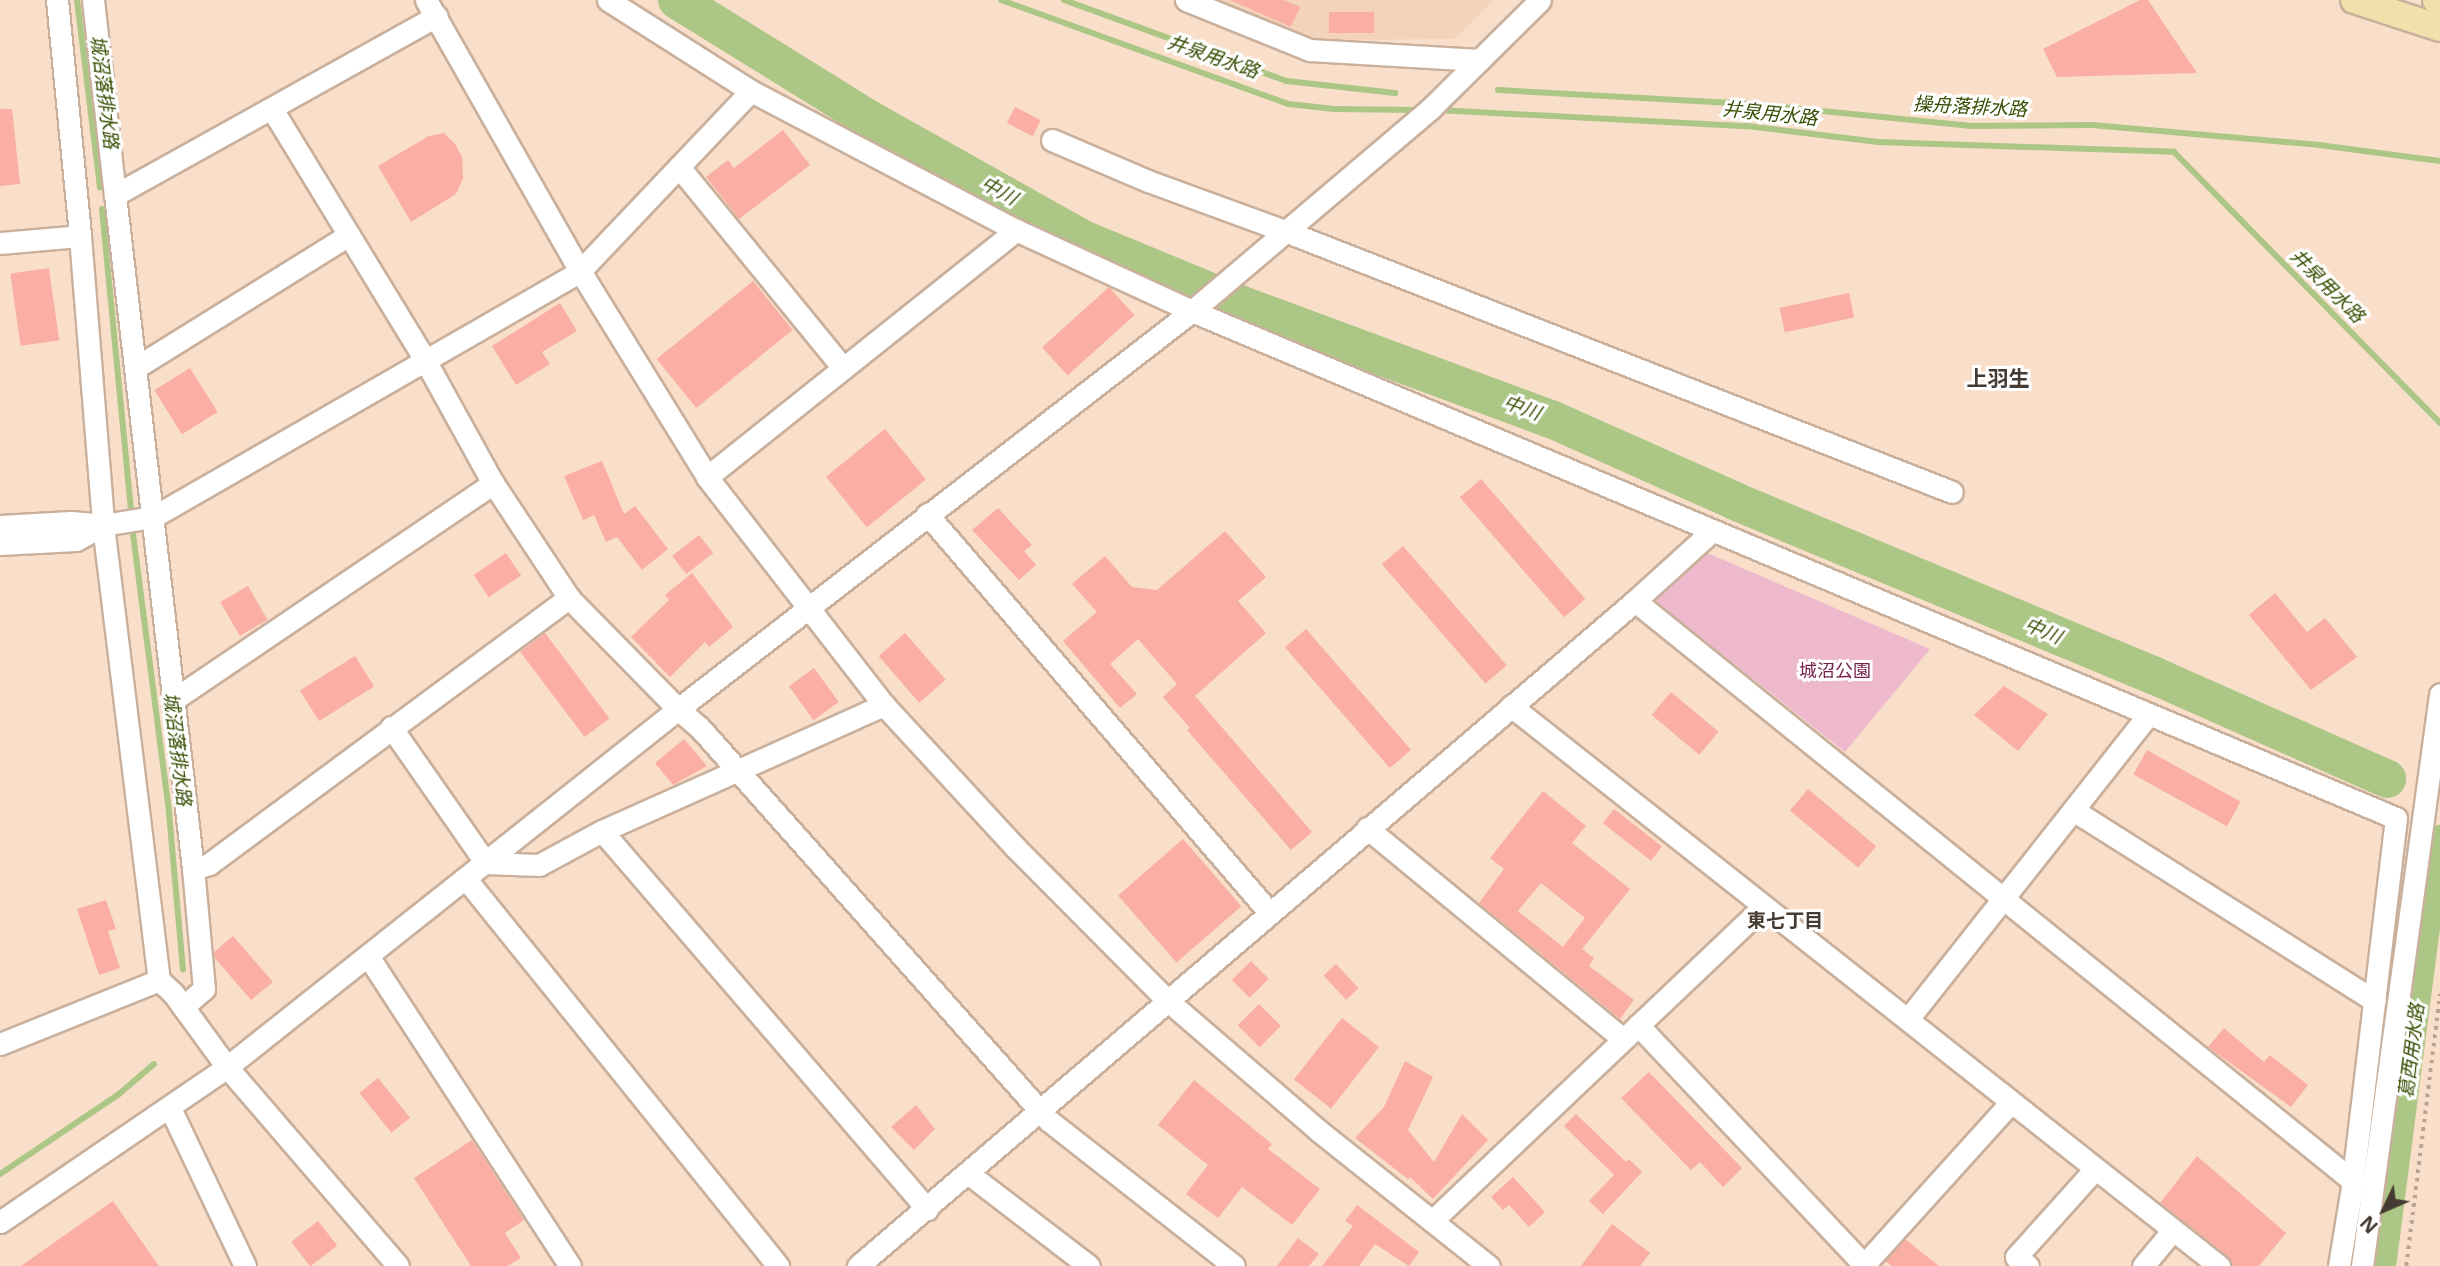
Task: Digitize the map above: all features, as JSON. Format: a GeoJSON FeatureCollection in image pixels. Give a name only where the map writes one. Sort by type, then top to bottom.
{"type":"FeatureCollection","features":[{"type":"Feature","properties":{"kind":"main road"},"geometry":{"type":"LineString","coordinates":[[2354,0],[2440,28]]}},
{"type":"Feature","properties":{"kind":"street"},"geometry":{"type":"LineString","coordinates":[[57,0],[80,236],[103,525],[159,981],[183,1007],[227,1067],[398,1266]]}},
{"type":"Feature","properties":{"kind":"street"},"geometry":{"type":"LineString","coordinates":[[93,0],[204,989],[183,1007]]}},
{"type":"Feature","properties":{"kind":"street"},"geometry":{"type":"LineString","coordinates":[[608,0],[751,91],[1016,230],[1192,311],[2147,716],[2396,818],[2353,1181],[2339,1266]]}},
{"type":"Feature","properties":{"kind":"street"},"geometry":{"type":"LineString","coordinates":[[1186,0],[1310,50],[1479,60]]}},
{"type":"Feature","properties":{"kind":"street"},"geometry":{"type":"LineString","coordinates":[[0,1222],[227,1067],[678,709],[1192,311],[1431,108],[1540,0]]}},
{"type":"Feature","properties":{"kind":"street"},"geometry":{"type":"LineString","coordinates":[[77,204],[116,198],[272,109],[431,8],[580,271],[707,477],[884,705],[1015,847],[1168,1001],[1298,1114],[1489,1266]]}},
{"type":"Feature","properties":{"kind":"street"},"geometry":{"type":"LineString","coordinates":[[0,526],[71,522],[103,525],[153,517],[580,271],[751,91]]}},
{"type":"Feature","properties":{"kind":"street"},"geometry":{"type":"LineString","coordinates":[[272,109],[425,360],[493,483],[569,598],[700,728],[1040,1112],[1234,1266]]}},
{"type":"Feature","properties":{"kind":"street"},"geometry":{"type":"LineString","coordinates":[[1052,140],[1148,181],[1285,230],[1952,492]]}},
{"type":"Feature","properties":{"kind":"street"},"geometry":{"type":"LineString","coordinates":[[679,167],[843,369]]}},
{"type":"Feature","properties":{"kind":"street"},"geometry":{"type":"LineString","coordinates":[[707,477],[1016,230]]}},
{"type":"Feature","properties":{"kind":"street"},"geometry":{"type":"LineString","coordinates":[[135,368],[349,235]]}},
{"type":"Feature","properties":{"kind":"street"},"geometry":{"type":"LineString","coordinates":[[0,243],[80,236]]}},
{"type":"Feature","properties":{"kind":"street"},"geometry":{"type":"LineString","coordinates":[[173,700],[493,483]]}},
{"type":"Feature","properties":{"kind":"street"},"geometry":{"type":"LineString","coordinates":[[927,514],[1269,912]]}},
{"type":"Feature","properties":{"kind":"street"},"geometry":{"type":"LineString","coordinates":[[0,544],[76,540],[103,525]]}},
{"type":"Feature","properties":{"kind":"street"},"geometry":{"type":"LineString","coordinates":[[858,1266],[969,1174],[1269,912],[1635,601],[1712,531]]}},
{"type":"Feature","properties":{"kind":"street"},"geometry":{"type":"LineString","coordinates":[[192,869],[209,864],[569,598]]}},
{"type":"Feature","properties":{"kind":"street"},"geometry":{"type":"LineString","coordinates":[[1635,601],[2353,1181]]}},
{"type":"Feature","properties":{"kind":"street"},"geometry":{"type":"LineString","coordinates":[[2362,1266],[2436,755],[2440,694]]}},
{"type":"Feature","properties":{"kind":"street"},"geometry":{"type":"LineString","coordinates":[[486,863],[540,865],[603,831],[884,705]]}},
{"type":"Feature","properties":{"kind":"street"},"geometry":{"type":"LineString","coordinates":[[1511,706],[2219,1266]]}},
{"type":"Feature","properties":{"kind":"street"},"geometry":{"type":"LineString","coordinates":[[1908,1019],[2147,716]]}},
{"type":"Feature","properties":{"kind":"street"},"geometry":{"type":"LineString","coordinates":[[391,727],[486,863]]}},
{"type":"Feature","properties":{"kind":"street"},"geometry":{"type":"LineString","coordinates":[[2073,810],[2375,1001]]}},
{"type":"Feature","properties":{"kind":"street"},"geometry":{"type":"LineString","coordinates":[[1367,828],[1630,1032],[1864,1265],[2011,1102]]}},
{"type":"Feature","properties":{"kind":"street"},"geometry":{"type":"LineString","coordinates":[[603,831],[927,1209]]}},
{"type":"Feature","properties":{"kind":"street"},"geometry":{"type":"LineString","coordinates":[[466,879],[778,1266]]}},
{"type":"Feature","properties":{"kind":"street"},"geometry":{"type":"LineString","coordinates":[[1432,1221],[1763,907]]}},
{"type":"Feature","properties":{"kind":"street"},"geometry":{"type":"LineString","coordinates":[[368,956],[570,1266]]}},
{"type":"Feature","properties":{"kind":"street"},"geometry":{"type":"LineString","coordinates":[[1,1041],[159,981]]}},
{"type":"Feature","properties":{"kind":"street"},"geometry":{"type":"LineString","coordinates":[[170,1108],[246,1266]]}},
{"type":"Feature","properties":{"kind":"street"},"geometry":{"type":"LineString","coordinates":[[2028,1266],[2016,1257],[2095,1169]]}},
{"type":"Feature","properties":{"kind":"street"},"geometry":{"type":"LineString","coordinates":[[969,1174],[1088,1266]]}},
{"type":"Feature","properties":{"kind":"street"},"geometry":{"type":"LineString","coordinates":[[2143,1266],[2173,1230]]}},
{"type":"Feature","properties":{"kind":"path"},"geometry":{"type":"LineString","coordinates":[[2406,1266],[2440,994]]}},
{"type":"Feature","properties":{"kind":"shaded area"},"geometry":{"type":"Polygon","coordinates":[[[1213,0],[1494,0],[1455,39],[1308,40],[1213,0]]]}},
{"type":"Feature","properties":{"kind":"green space","name":"城沼公園"},"geometry":{"type":"Polygon","coordinates":[[[1705,552],[1930,649],[1845,752],[1655,601],[1705,552]]]}},
{"type":"Feature","properties":{"kind":"building"},"geometry":{"type":"Polygon","coordinates":[[[1230,0],[1284,0],[1300,7],[1291,27],[1230,0]]]}},
{"type":"Feature","properties":{"kind":"building"},"geometry":{"type":"Polygon","coordinates":[[[2140,0],[2148,0],[2197,73],[2057,77],[2043,49],[2140,0]]]}},
{"type":"Feature","properties":{"kind":"building"},"geometry":{"type":"Polygon","coordinates":[[[1329,12],[1374,12],[1374,33],[1329,33],[1329,12]]]}},
{"type":"Feature","properties":{"kind":"building"},"geometry":{"type":"Polygon","coordinates":[[[1015,107],[1041,120],[1033,136],[1007,123],[1015,107]]]}},
{"type":"Feature","properties":{"kind":"building"},"geometry":{"type":"Polygon","coordinates":[[[0,109],[12,109],[20,184],[0,186],[0,109]]]}},
{"type":"Feature","properties":{"kind":"building"},"geometry":{"type":"Polygon","coordinates":[[[783,130],[810,165],[739,219],[706,177],[728,160],[734,168],[783,130]]]}},
{"type":"Feature","properties":{"kind":"building"},"geometry":{"type":"Polygon","coordinates":[[[444,133],[455,144],[462,157],[463,179],[456,194],[411,222],[378,166],[429,136],[444,133]]]}},
{"type":"Feature","properties":{"kind":"building"},"geometry":{"type":"Polygon","coordinates":[[[49,268],[59,340],[21,346],[10,273],[49,268]]]}},
{"type":"Feature","properties":{"kind":"building"},"geometry":{"type":"Polygon","coordinates":[[[753,281],[793,330],[696,408],[657,359],[753,281]]]}},
{"type":"Feature","properties":{"kind":"building"},"geometry":{"type":"Polygon","coordinates":[[[1109,287],[1134,315],[1068,375],[1042,347],[1109,287]]]}},
{"type":"Feature","properties":{"kind":"building"},"geometry":{"type":"Polygon","coordinates":[[[1849,293],[1854,317],[1785,332],[1780,308],[1849,293]]]}},
{"type":"Feature","properties":{"kind":"building"},"geometry":{"type":"Polygon","coordinates":[[[560,303],[577,331],[542,352],[550,364],[516,385],[492,346],[560,303]]]}},
{"type":"Feature","properties":{"kind":"building"},"geometry":{"type":"Polygon","coordinates":[[[190,368],[218,412],[182,434],[154,390],[190,368]]]}},
{"type":"Feature","properties":{"kind":"building"},"geometry":{"type":"Polygon","coordinates":[[[885,429],[926,480],[867,527],[826,477],[885,429]]]}},
{"type":"Feature","properties":{"kind":"building"},"geometry":{"type":"Polygon","coordinates":[[[602,461],[624,514],[635,506],[668,549],[642,570],[617,537],[606,542],[594,515],[583,520],[564,476],[602,461]]]}},
{"type":"Feature","properties":{"kind":"building"},"geometry":{"type":"Polygon","coordinates":[[[1481,479],[1585,599],[1564,617],[1460,497],[1481,479]]]}},
{"type":"Feature","properties":{"kind":"building"},"geometry":{"type":"Polygon","coordinates":[[[998,508],[1032,545],[1024,551],[1036,565],[1019,580],[972,530],[998,508]]]}},
{"type":"Feature","properties":{"kind":"building"},"geometry":{"type":"Polygon","coordinates":[[[1225,531],[1266,577],[1238,601],[1266,633],[1195,696],[1312,832],[1291,850],[1187,730],[1190,728],[1163,697],[1177,684],[1138,639],[1110,664],[1137,694],[1120,708],[1063,641],[1097,612],[1072,584],[1105,556],[1132,587],[1157,590],[1225,531]]]}},
{"type":"Feature","properties":{"kind":"building"},"geometry":{"type":"Polygon","coordinates":[[[699,535],[713,553],[686,574],[672,556],[699,535]]]}},
{"type":"Feature","properties":{"kind":"building"},"geometry":{"type":"Polygon","coordinates":[[[1403,546],[1507,665],[1486,684],[1382,564],[1403,546]]]}},
{"type":"Feature","properties":{"kind":"building"},"geometry":{"type":"Polygon","coordinates":[[[506,553],[521,575],[489,597],[474,575],[506,553]]]}},
{"type":"Feature","properties":{"kind":"building"},"geometry":{"type":"Polygon","coordinates":[[[692,573],[733,627],[709,647],[705,642],[670,677],[631,637],[669,600],[665,595],[692,573]]]}},
{"type":"Feature","properties":{"kind":"building"},"geometry":{"type":"Polygon","coordinates":[[[248,586],[268,620],[240,636],[220,602],[248,586]]]}},
{"type":"Feature","properties":{"kind":"building"},"geometry":{"type":"Polygon","coordinates":[[[2275,593],[2307,632],[2325,618],[2357,657],[2311,690],[2249,615],[2275,593]]]}},
{"type":"Feature","properties":{"kind":"building"},"geometry":{"type":"Polygon","coordinates":[[[1306,629],[1411,750],[1390,768],[1285,647],[1306,629]]]}},
{"type":"Feature","properties":{"kind":"building"},"geometry":{"type":"Polygon","coordinates":[[[545,633],[609,718],[585,737],[520,652],[545,633]]]}},
{"type":"Feature","properties":{"kind":"building"},"geometry":{"type":"Polygon","coordinates":[[[905,633],[946,680],[919,703],[879,656],[905,633]]]}},
{"type":"Feature","properties":{"kind":"building"},"geometry":{"type":"Polygon","coordinates":[[[355,656],[374,687],[319,721],[300,690],[355,656]]]}},
{"type":"Feature","properties":{"kind":"building"},"geometry":{"type":"Polygon","coordinates":[[[814,668],[839,702],[814,720],[789,686],[814,668]]]}},
{"type":"Feature","properties":{"kind":"building"},"geometry":{"type":"Polygon","coordinates":[[[2004,686],[2048,714],[2018,751],[1974,715],[2004,686]]]}},
{"type":"Feature","properties":{"kind":"building"},"geometry":{"type":"Polygon","coordinates":[[[1671,692],[1718,732],[1699,755],[1652,715],[1671,692]]]}},
{"type":"Feature","properties":{"kind":"building"},"geometry":{"type":"Polygon","coordinates":[[[684,739],[707,766],[673,785],[655,763],[684,739]]]}},
{"type":"Feature","properties":{"kind":"building"},"geometry":{"type":"Polygon","coordinates":[[[2147,750],[2241,802],[2227,826],[2133,774],[2147,750]]]}},
{"type":"Feature","properties":{"kind":"building"},"geometry":{"type":"Polygon","coordinates":[[[1808,789],[1876,846],[1858,868],[1790,810],[1808,789]]]}},
{"type":"Feature","properties":{"kind":"building"},"geometry":{"type":"Polygon","coordinates":[[[1543,791],[1586,826],[1572,843],[1630,889],[1582,949],[1594,958],[1589,966],[1634,1000],[1620,1019],[1479,903],[1504,869],[1490,858],[1543,791]],[[1541,883],[1518,911],[1563,947],[1585,918],[1541,883]]]}},
{"type":"Feature","properties":{"kind":"building"},"geometry":{"type":"Polygon","coordinates":[[[1614,809],[1662,847],[1651,861],[1603,823],[1614,809]]]}},
{"type":"Feature","properties":{"kind":"building"},"geometry":{"type":"Polygon","coordinates":[[[1183,839],[1241,906],[1176,963],[1118,895],[1183,839]]]}},
{"type":"Feature","properties":{"kind":"building"},"geometry":{"type":"Polygon","coordinates":[[[106,900],[116,929],[108,931],[120,968],[99,975],[77,909],[106,900]]]}},
{"type":"Feature","properties":{"kind":"building"},"geometry":{"type":"Polygon","coordinates":[[[233,936],[273,982],[251,1000],[214,957],[214,952],[233,936]]]}},
{"type":"Feature","properties":{"kind":"building"},"geometry":{"type":"Polygon","coordinates":[[[1251,961],[1269,979],[1250,998],[1232,980],[1251,961]]]}},
{"type":"Feature","properties":{"kind":"building"},"geometry":{"type":"Polygon","coordinates":[[[1336,964],[1359,988],[1346,1000],[1324,976],[1336,964]]]}},
{"type":"Feature","properties":{"kind":"building"},"geometry":{"type":"Polygon","coordinates":[[[1259,1004],[1281,1026],[1260,1047],[1238,1025],[1259,1004]]]}},
{"type":"Feature","properties":{"kind":"building"},"geometry":{"type":"Polygon","coordinates":[[[1342,1018],[1379,1047],[1331,1108],[1294,1079],[1342,1018]]]}},
{"type":"Feature","properties":{"kind":"building"},"geometry":{"type":"Polygon","coordinates":[[[2224,1028],[2264,1062],[2270,1055],[2308,1085],[2291,1107],[2208,1047],[2224,1028]]]}},
{"type":"Feature","properties":{"kind":"building"},"geometry":{"type":"Polygon","coordinates":[[[1405,1061],[1433,1077],[1408,1130],[1434,1162],[1462,1114],[1488,1140],[1433,1199],[1410,1177],[1408,1179],[1355,1138],[1384,1107],[1405,1061]]]}},
{"type":"Feature","properties":{"kind":"building"},"geometry":{"type":"Polygon","coordinates":[[[1649,1072],[1742,1168],[1723,1187],[1700,1162],[1691,1170],[1621,1098],[1649,1072]]]}},
{"type":"Feature","properties":{"kind":"building"},"geometry":{"type":"Polygon","coordinates":[[[378,1078],[410,1118],[391,1133],[359,1093],[378,1078]]]}},
{"type":"Feature","properties":{"kind":"building"},"geometry":{"type":"Polygon","coordinates":[[[1194,1080],[1272,1144],[1268,1149],[1320,1189],[1292,1225],[1242,1187],[1218,1218],[1186,1194],[1208,1165],[1158,1125],[1194,1080]]]}},
{"type":"Feature","properties":{"kind":"building"},"geometry":{"type":"Polygon","coordinates":[[[916,1105],[935,1129],[914,1150],[891,1127],[916,1105]]]}},
{"type":"Feature","properties":{"kind":"building"},"geometry":{"type":"Polygon","coordinates":[[[1576,1114],[1626,1162],[1629,1159],[1642,1172],[1603,1214],[1589,1201],[1614,1175],[1564,1126],[1576,1114]]]}},
{"type":"Feature","properties":{"kind":"building"},"geometry":{"type":"Polygon","coordinates":[[[472,1140],[524,1220],[505,1233],[521,1258],[507,1266],[471,1266],[414,1178],[472,1140]]]}},
{"type":"Feature","properties":{"kind":"building"},"geometry":{"type":"Polygon","coordinates":[[[2197,1156],[2286,1233],[2259,1266],[2232,1266],[2227,1256],[2160,1203],[2197,1156]]]}},
{"type":"Feature","properties":{"kind":"building"},"geometry":{"type":"Polygon","coordinates":[[[1513,1177],[1545,1212],[1529,1227],[1509,1205],[1503,1210],[1491,1197],[1513,1177]]]}},
{"type":"Feature","properties":{"kind":"building"},"geometry":{"type":"Polygon","coordinates":[[[113,1201],[159,1266],[21,1266],[113,1201]]]}},
{"type":"Feature","properties":{"kind":"building"},"geometry":{"type":"Polygon","coordinates":[[[1357,1205],[1419,1252],[1409,1266],[1375,1244],[1359,1266],[1322,1266],[1353,1226],[1345,1221],[1357,1205]]]}},
{"type":"Feature","properties":{"kind":"building"},"geometry":{"type":"Polygon","coordinates":[[[318,1221],[337,1245],[310,1266],[291,1242],[318,1221]]]}},
{"type":"Feature","properties":{"kind":"building"},"geometry":{"type":"Polygon","coordinates":[[[1612,1224],[1650,1253],[1640,1266],[1581,1266],[1612,1224]]]}},
{"type":"Feature","properties":{"kind":"building"},"geometry":{"type":"Polygon","coordinates":[[[1298,1238],[1319,1254],[1309,1266],[1277,1266],[1298,1238]]]}},
{"type":"Feature","properties":{"kind":"building"},"geometry":{"type":"Polygon","coordinates":[[[1905,1239],[1939,1266],[1892,1266],[1885,1261],[1905,1239]]]}},
{"type":"Feature","properties":{"kind":"waterway","name":"城沼落排水路"},"geometry":{"type":"LineString","coordinates":[[77,0],[100,188]]}},
{"type":"Feature","properties":{"kind":"waterway","name":"中川"},"geometry":{"type":"LineString","coordinates":[[677,0],[869,119],[1083,239],[1242,305],[1551,419],[1737,502],[2155,676],[2387,779]]}},
{"type":"Feature","properties":{"kind":"waterway","name":"井泉用水路"},"geometry":{"type":"LineString","coordinates":[[1001,0],[1289,104],[1334,109],[1419,110]]}},
{"type":"Feature","properties":{"kind":"waterway","name":"操舟落排水路"},"geometry":{"type":"LineString","coordinates":[[1064,0],[1286,81],[1395,93]]}},
{"type":"Feature","properties":{"kind":"waterway","name":"操舟落排水路"},"geometry":{"type":"LineString","coordinates":[[1498,90],[1764,105],[1969,126],[2092,125],[2319,145],[2440,161]]}},
{"type":"Feature","properties":{"kind":"waterway","name":"井泉用水路"},"geometry":{"type":"LineString","coordinates":[[1437,110],[1747,126],[1878,142],[2174,152],[2440,423]]}},
{"type":"Feature","properties":{"kind":"waterway","name":"城沼落排水路"},"geometry":{"type":"LineString","coordinates":[[102,209],[131,509]]}},
{"type":"Feature","properties":{"kind":"waterway","name":"城沼落排水路"},"geometry":{"type":"LineString","coordinates":[[133,534],[169,813],[183,969]]}},
{"type":"Feature","properties":{"kind":"waterway","name":"葛西用水路"},"geometry":{"type":"LineString","coordinates":[[2384,1266],[2440,836]]}},
{"type":"Feature","properties":{"kind":"waterway","name":"城沼落排水路"},"geometry":{"type":"LineString","coordinates":[[0,1174],[119,1094],[154,1064]]}},
{"type":"Feature","properties":{"kind":"district","name":"上羽生"},"geometry":{"type":"Point","coordinates":[1998,378]}},
{"type":"Feature","properties":{"kind":"district","name":"東七丁目"},"geometry":{"type":"Point","coordinates":[1785,921]}}]}
